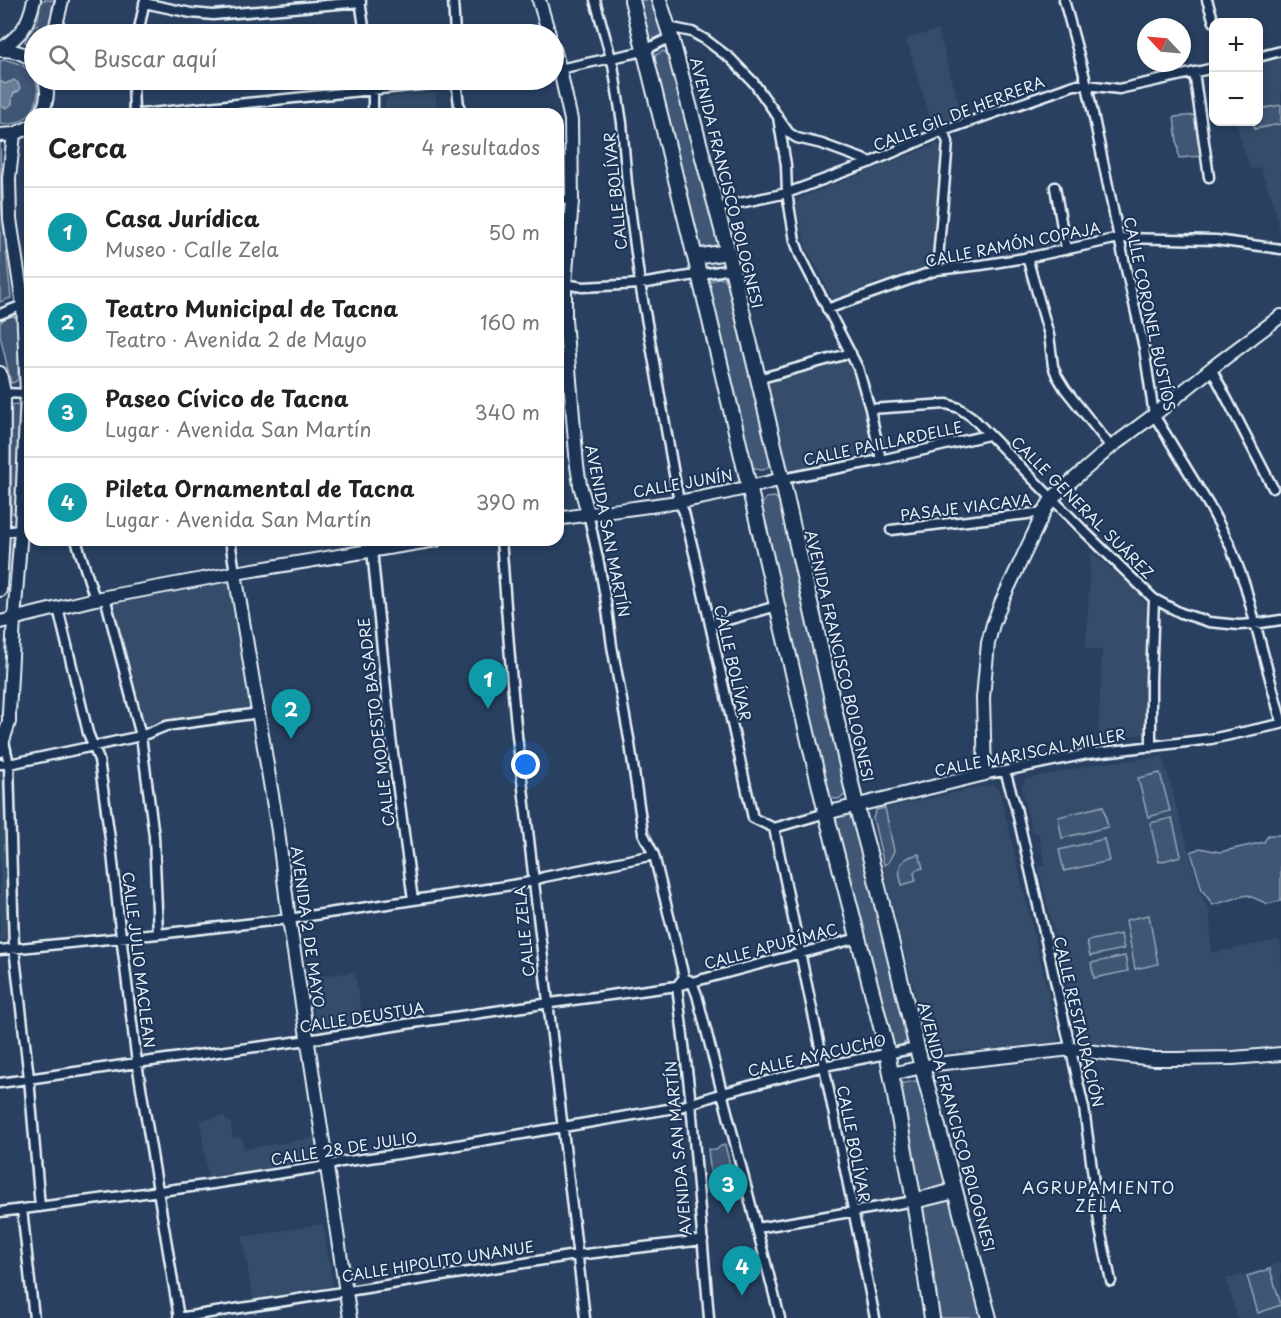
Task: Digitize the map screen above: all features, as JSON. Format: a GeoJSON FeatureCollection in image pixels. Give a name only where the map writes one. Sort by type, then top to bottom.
{"type":"FeatureCollection","features":[{"type":"Feature","properties":{"kind":"main road"},"geometry":{"type":"LineString","coordinates":[[632,0],[826,813],[888,1053],[932,1318]]}},
{"type":"Feature","properties":{"kind":"main road","name":"AVENIDA FRANCISCO BOLOGNESI"},"geometry":{"type":"LineString","coordinates":[[659,0],[670,32],[717,208],[783,479],[856,805],[917,1048],[989,1318]]}},
{"type":"Feature","properties":{"kind":"main road"},"geometry":{"type":"LineString","coordinates":[[695,257],[728,252]]}},
{"type":"Feature","properties":{"kind":"main road"},"geometry":{"type":"LineString","coordinates":[[914,1201],[955,1191]]}},
{"type":"Feature","properties":{"kind":"street"},"geometry":{"type":"LineString","coordinates":[[25,24],[34,0]]}},
{"type":"Feature","properties":{"kind":"street"},"geometry":{"type":"LineString","coordinates":[[56,24],[62,0]]}},
{"type":"Feature","properties":{"kind":"street"},"geometry":{"type":"LineString","coordinates":[[453,0],[454,24]]}},
{"type":"Feature","properties":{"kind":"street"},"geometry":{"type":"LineString","coordinates":[[539,0],[546,24]]}},
{"type":"Feature","properties":{"kind":"street","name":"CALLE BOLÍVAR"},"geometry":{"type":"LineString","coordinates":[[595,0],[611,58],[622,123],[627,184],[640,284],[679,502],[684,512],[728,699],[753,818],[774,828],[875,1318]]}},
{"type":"Feature","properties":{"kind":"street","name":"CALLE CORONEL BUSTÍOS"},"geometry":{"type":"LineString","coordinates":[[1064,0],[1088,85],[1144,348],[1154,415],[1210,507],[1230,546],[1245,585],[1281,720]]}},
{"type":"Feature","properties":{"kind":"street"},"geometry":{"type":"LineString","coordinates":[[1207,0],[1213,18]]}},
{"type":"Feature","properties":{"kind":"street"},"geometry":{"type":"LineString","coordinates":[[140,24],[144,1],[191,13],[213,15],[360,1],[363,24]]}},
{"type":"Feature","properties":{"kind":"street"},"geometry":{"type":"LineString","coordinates":[[0,50],[17,37],[24,28]]}},
{"type":"Feature","properties":{"kind":"street"},"geometry":{"type":"LineString","coordinates":[[564,68],[645,50],[670,32],[692,32],[731,59],[754,83],[789,133],[797,138],[822,144],[872,162]]}},
{"type":"Feature","properties":{"kind":"street"},"geometry":{"type":"LineString","coordinates":[[0,50],[10,50],[24,55]]}},
{"type":"Feature","properties":{"kind":"street"},"geometry":{"type":"LineString","coordinates":[[1263,56],[1281,51]]}},
{"type":"Feature","properties":{"kind":"street","name":"CALLE GIL DE HERRERA"},"geometry":{"type":"LineString","coordinates":[[717,208],[788,193],[872,162],[944,131],[1074,85],[1119,89],[1209,70]]}},
{"type":"Feature","properties":{"kind":"street"},"geometry":{"type":"LineString","coordinates":[[1194,72],[1209,177]]}},
{"type":"Feature","properties":{"kind":"street"},"geometry":{"type":"LineString","coordinates":[[46,90],[46,108]]}},
{"type":"Feature","properties":{"kind":"street"},"geometry":{"type":"LineString","coordinates":[[133,90],[134,108]]}},
{"type":"Feature","properties":{"kind":"street"},"geometry":{"type":"LineString","coordinates":[[197,108],[364,90]]}},
{"type":"Feature","properties":{"kind":"street"},"geometry":{"type":"LineString","coordinates":[[373,90],[373,108]]}},
{"type":"Feature","properties":{"kind":"street"},"geometry":{"type":"LineString","coordinates":[[457,90],[459,108]]}},
{"type":"Feature","properties":{"kind":"street","name":"AVENIDA SAN MARTÍN"},"geometry":{"type":"LineString","coordinates":[[563,90],[571,120],[572,201],[564,267]]}},
{"type":"Feature","properties":{"kind":"street"},"geometry":{"type":"LineString","coordinates":[[778,117],[795,241],[858,368],[881,460]]}},
{"type":"Feature","properties":{"kind":"street"},"geometry":{"type":"LineString","coordinates":[[0,135],[14,134],[24,130]]}},
{"type":"Feature","properties":{"kind":"street"},"geometry":{"type":"LineString","coordinates":[[936,270],[948,142],[944,131]]}},
{"type":"Feature","properties":{"kind":"street"},"geometry":{"type":"LineString","coordinates":[[14,134],[9,178],[10,219],[24,294]]}},
{"type":"Feature","properties":{"kind":"street"},"geometry":{"type":"LineString","coordinates":[[1055,187],[1066,249]]}},
{"type":"Feature","properties":{"kind":"street"},"geometry":{"type":"LineString","coordinates":[[564,199],[572,201]]}},
{"type":"Feature","properties":{"kind":"street","name":"CALLE RAMÓN COPAJA"},"geometry":{"type":"LineString","coordinates":[[827,309],[936,270],[1027,257],[1119,238],[1216,240],[1281,249]]}},
{"type":"Feature","properties":{"kind":"street"},"geometry":{"type":"LineString","coordinates":[[1027,257],[1049,335],[1053,366],[1057,376],[1111,447]]}},
{"type":"Feature","properties":{"kind":"street"},"geometry":{"type":"LineString","coordinates":[[564,283],[583,287],[640,284],[732,268]]}},
{"type":"Feature","properties":{"kind":"street"},"geometry":{"type":"LineString","coordinates":[[0,314],[24,306]]}},
{"type":"Feature","properties":{"kind":"street","name":"AVENIDA SAN MARTÍN"},"geometry":{"type":"LineString","coordinates":[[564,307],[580,485],[606,602],[643,833],[654,855],[684,977]]}},
{"type":"Feature","properties":{"kind":"street"},"geometry":{"type":"LineString","coordinates":[[985,774],[983,698],[988,643],[1002,601],[1052,498],[1111,447],[1281,316]]}},
{"type":"Feature","properties":{"kind":"street"},"geometry":{"type":"LineString","coordinates":[[758,379],[851,353]]}},
{"type":"Feature","properties":{"kind":"street"},"geometry":{"type":"LineString","coordinates":[[1211,368],[1272,488]]}},
{"type":"Feature","properties":{"kind":"street"},"geometry":{"type":"LineString","coordinates":[[0,373],[4,393],[0,590]]}},
{"type":"Feature","properties":{"kind":"street"},"geometry":{"type":"LineString","coordinates":[[4,393],[24,394]]}},
{"type":"Feature","properties":{"kind":"street","name":"CALLE GENERAL SUÁREZ"},"geometry":{"type":"LineString","coordinates":[[870,409],[946,404],[959,408],[972,417],[1154,599],[1181,613],[1209,622],[1254,624],[1281,620]]}},
{"type":"Feature","properties":{"kind":"street","name":"CALLE PAILLARDELLE"},"geometry":{"type":"LineString","coordinates":[[783,479],[881,460],[988,435]]}},
{"type":"Feature","properties":{"kind":"street","name":"CALLE JUNÍN"},"geometry":{"type":"LineString","coordinates":[[564,518],[679,502],[783,479]]}},
{"type":"Feature","properties":{"kind":"street","name":"PASAJE VIACAVA"},"geometry":{"type":"LineString","coordinates":[[891,530],[1044,512]]}},
{"type":"Feature","properties":{"kind":"street"},"geometry":{"type":"LineString","coordinates":[[1,533],[24,529]]}},
{"type":"Feature","properties":{"kind":"street"},"geometry":{"type":"LineString","coordinates":[[24,544],[14,619],[9,713],[2,744],[5,764],[14,948],[29,1078],[40,1207]]}},
{"type":"Feature","properties":{"kind":"street"},"geometry":{"type":"LineString","coordinates":[[78,546],[100,598],[141,735],[154,836],[158,934]]}},
{"type":"Feature","properties":{"kind":"street","name":"AVENIDA 2 DE MAYO"},"geometry":{"type":"LineString","coordinates":[[231,546],[278,831],[289,919],[350,1318]]}},
{"type":"Feature","properties":{"kind":"street"},"geometry":{"type":"LineString","coordinates":[[0,622],[100,598],[366,546]]}},
{"type":"Feature","properties":{"kind":"street","name":"CALLE MODESTO BASADRE"},"geometry":{"type":"LineString","coordinates":[[371,546],[391,738],[413,900]]}},
{"type":"Feature","properties":{"kind":"street","name":"CALLE ZELA"},"geometry":{"type":"LineString","coordinates":[[502,546],[519,752],[585,1318]]}},
{"type":"Feature","properties":{"kind":"street"},"geometry":{"type":"LineString","coordinates":[[1151,747],[1154,599]]}},
{"type":"Feature","properties":{"kind":"street"},"geometry":{"type":"LineString","coordinates":[[710,625],[777,606]]}},
{"type":"Feature","properties":{"kind":"street","name":"CALLE JULIO MACLEAN"},"geometry":{"type":"LineString","coordinates":[[58,608],[88,733],[99,760],[137,1063],[179,1318]]}},
{"type":"Feature","properties":{"kind":"street"},"geometry":{"type":"LineString","coordinates":[[5,764],[141,735],[166,726],[259,712]]}},
{"type":"Feature","properties":{"kind":"street","name":"CALLE MARISCAL MILLER"},"geometry":{"type":"LineString","coordinates":[[826,813],[985,774],[1087,754],[1211,739],[1281,724]]}},
{"type":"Feature","properties":{"kind":"street","name":"CALLE RESTAURACIÓN"},"geometry":{"type":"LineString","coordinates":[[1005,771],[1016,808],[1084,1108],[1100,1229],[1111,1281]]}},
{"type":"Feature","properties":{"kind":"street"},"geometry":{"type":"LineString","coordinates":[[774,828],[826,813]]}},
{"type":"Feature","properties":{"kind":"street"},"geometry":{"type":"LineString","coordinates":[[0,950],[289,919],[525,883],[654,855]]}},
{"type":"Feature","properties":{"kind":"street","name":"CALLE APURÍMAC"},"geometry":{"type":"LineString","coordinates":[[692,982],[858,938]]}},
{"type":"Feature","properties":{"kind":"street"},"geometry":{"type":"LineString","coordinates":[[677,986],[684,977],[692,982],[697,995],[780,1318]]}},
{"type":"Feature","properties":{"kind":"street","name":"CALLE DEUSTUA"},"geometry":{"type":"LineString","coordinates":[[0,1083],[308,1040],[692,982]]}},
{"type":"Feature","properties":{"kind":"street","name":"AVENIDA SAN MARTÍN"},"geometry":{"type":"LineString","coordinates":[[677,986],[691,1103],[709,1318]]}},
{"type":"Feature","properties":{"kind":"street","name":"CALLE AYACUCHO"},"geometry":{"type":"LineString","coordinates":[[691,1103],[824,1066],[917,1048]]}},
{"type":"Feature","properties":{"kind":"street"},"geometry":{"type":"LineString","coordinates":[[891,1074],[923,1066],[1071,1049],[1153,1059],[1233,1058],[1281,1054]]}},
{"type":"Feature","properties":{"kind":"street","name":"CALLE 28 DE JULIO"},"geometry":{"type":"LineString","coordinates":[[0,1212],[206,1185],[327,1166],[680,1107],[691,1103]]}},
{"type":"Feature","properties":{"kind":"street"},"geometry":{"type":"LineString","coordinates":[[757,1228],[914,1201]]}},
{"type":"Feature","properties":{"kind":"street"},"geometry":{"type":"LineString","coordinates":[[22,1209],[34,1318]]}},
{"type":"Feature","properties":{"kind":"street","name":"CALLE HIPOLITO UNANUE"},"geometry":{"type":"LineString","coordinates":[[179,1318],[569,1256],[703,1240]]}},
{"type":"Feature","properties":{"kind":"shaded area"},"geometry":{"type":"Polygon","coordinates":[[[41,0],[54,0],[49,24],[37,24],[41,0]]]}},
{"type":"Feature","properties":{"kind":"shaded area"},"geometry":{"type":"Polygon","coordinates":[[[639,0],[654,0],[664,31],[661,38],[654,41],[649,37],[639,0]]]}},
{"type":"Feature","properties":{"kind":"shaded area"},"geometry":{"type":"Polygon","coordinates":[[[938,30],[963,119],[933,128],[906,39],[938,30]]]}},
{"type":"Feature","properties":{"kind":"shaded area"},"geometry":{"type":"Polygon","coordinates":[[[663,51],[672,56],[720,248],[697,250],[653,64],[654,56],[663,51]]]}},
{"type":"Feature","properties":{"kind":"shaded area"},"geometry":{"type":"Polygon","coordinates":[[[1281,55],[1281,237],[1273,202],[1260,167],[1250,170],[1237,126],[1263,126],[1263,60],[1281,55]]]}},
{"type":"Feature","properties":{"kind":"shaded area"},"geometry":{"type":"Polygon","coordinates":[[[0,61],[20,64],[24,67],[24,90],[38,90],[34,108],[24,108],[24,118],[15,123],[0,124],[0,61]]]}},
{"type":"Feature","properties":{"kind":"shaded area"},"geometry":{"type":"Polygon","coordinates":[[[14,80],[20,88],[14,93],[12,104],[7,108],[0,106],[0,81],[5,84],[14,80]]]}},
{"type":"Feature","properties":{"kind":"shaded area"},"geometry":{"type":"Polygon","coordinates":[[[435,93],[437,106],[453,106],[453,108],[385,108],[388,97],[435,93]]]}},
{"type":"Feature","properties":{"kind":"shaded area"},"geometry":{"type":"Polygon","coordinates":[[[1281,105],[1281,124],[1254,129],[1254,126],[1263,126],[1263,108],[1281,105]]]}},
{"type":"Feature","properties":{"kind":"shaded area"},"geometry":{"type":"Polygon","coordinates":[[[1197,115],[1202,156],[1179,158],[1174,117],[1197,115]]]}},
{"type":"Feature","properties":{"kind":"shaded area"},"geometry":{"type":"Polygon","coordinates":[[[0,142],[2,211],[11,298],[0,302],[0,142]]]}},
{"type":"Feature","properties":{"kind":"shaded area"},"geometry":{"type":"Polygon","coordinates":[[[937,144],[943,148],[934,263],[931,268],[887,284],[883,281],[873,284],[871,289],[836,300],[832,298],[806,248],[796,205],[800,198],[937,144]]]}},
{"type":"Feature","properties":{"kind":"shaded area"},"geometry":{"type":"Polygon","coordinates":[[[718,278],[726,279],[732,286],[772,461],[763,470],[751,466],[706,292],[709,282],[718,278]]]}},
{"type":"Feature","properties":{"kind":"shaded area"},"geometry":{"type":"Polygon","coordinates":[[[12,316],[19,318],[18,379],[11,383],[0,335],[0,323],[12,316]]]}},
{"type":"Feature","properties":{"kind":"shaded area"},"geometry":{"type":"Polygon","coordinates":[[[851,353],[881,460],[782,479],[758,379],[851,353]]]}},
{"type":"Feature","properties":{"kind":"shaded area"},"geometry":{"type":"Polygon","coordinates":[[[19,404],[16,513],[11,513],[11,405],[19,404]]]}},
{"type":"Feature","properties":{"kind":"shaded area"},"geometry":{"type":"Polygon","coordinates":[[[774,497],[783,502],[848,791],[839,798],[828,797],[761,505],[766,498],[774,497]]]}},
{"type":"Feature","properties":{"kind":"shaded area"},"geometry":{"type":"Polygon","coordinates":[[[1091,552],[1136,590],[1149,613],[1148,733],[1098,741],[1102,650],[1086,649],[1091,552]]]}},
{"type":"Feature","properties":{"kind":"shaded area"},"geometry":{"type":"Polygon","coordinates":[[[235,573],[259,712],[166,726],[141,736],[105,597],[235,573]]]}},
{"type":"Feature","properties":{"kind":"shaded area"},"geometry":{"type":"Polygon","coordinates":[[[1163,757],[1200,892],[1210,913],[1211,953],[1279,940],[1281,947],[1281,1048],[1227,1049],[1199,1054],[1106,1045],[1092,1046],[1081,1043],[1038,867],[1045,865],[1038,832],[1032,833],[1022,785],[1026,779],[1102,763],[1163,757]]]}},
{"type":"Feature","properties":{"kind":"shaded area"},"geometry":{"type":"Polygon","coordinates":[[[3,768],[6,784],[8,940],[0,940],[0,775],[3,768]]]}},
{"type":"Feature","properties":{"kind":"shaded area"},"geometry":{"type":"Polygon","coordinates":[[[1160,773],[1170,811],[1148,817],[1138,778],[1160,773]]]}},
{"type":"Feature","properties":{"kind":"shaded area"},"geometry":{"type":"Polygon","coordinates":[[[992,785],[999,789],[1059,1038],[1054,1044],[936,1053],[928,1045],[888,887],[873,815],[876,810],[992,785]]]}},
{"type":"Feature","properties":{"kind":"shaded area"},"geometry":{"type":"Polygon","coordinates":[[[1103,806],[1108,827],[1062,838],[1058,817],[1103,806]]]}},
{"type":"Feature","properties":{"kind":"shaded area"},"geometry":{"type":"Polygon","coordinates":[[[885,808],[894,851],[888,863],[884,865],[873,818],[876,810],[885,808]]]}},
{"type":"Feature","properties":{"kind":"shaded area"},"geometry":{"type":"Polygon","coordinates":[[[850,812],[854,816],[910,1036],[905,1043],[899,1046],[893,1046],[833,818],[839,813],[850,812]]]}},
{"type":"Feature","properties":{"kind":"shaded area"},"geometry":{"type":"Polygon","coordinates":[[[1172,818],[1181,856],[1159,862],[1150,823],[1172,818]]]}},
{"type":"Feature","properties":{"kind":"shaded area"},"geometry":{"type":"Polygon","coordinates":[[[1268,835],[1281,835],[1281,901],[1268,904],[1247,895],[1213,905],[1202,890],[1191,852],[1200,848],[1220,852],[1264,842],[1268,835]]]}},
{"type":"Feature","properties":{"kind":"shaded area"},"geometry":{"type":"Polygon","coordinates":[[[1104,839],[1109,861],[1064,871],[1059,850],[1104,839]]]}},
{"type":"Feature","properties":{"kind":"shaded area"},"geometry":{"type":"Polygon","coordinates":[[[919,854],[923,868],[914,873],[916,881],[902,885],[899,873],[901,864],[907,858],[919,854]]]}},
{"type":"Feature","properties":{"kind":"shaded area"},"geometry":{"type":"Polygon","coordinates":[[[1149,915],[1158,964],[1135,969],[1126,920],[1149,915]]]}},
{"type":"Feature","properties":{"kind":"shaded area"},"geometry":{"type":"Polygon","coordinates":[[[1121,934],[1124,949],[1090,956],[1087,941],[1121,934]]]}},
{"type":"Feature","properties":{"kind":"shaded area"},"geometry":{"type":"Polygon","coordinates":[[[1125,956],[1128,971],[1094,978],[1091,963],[1125,956]]]}},
{"type":"Feature","properties":{"kind":"shaded area"},"geometry":{"type":"Polygon","coordinates":[[[355,972],[363,1024],[321,1031],[316,1027],[309,977],[355,972]]]}},
{"type":"Feature","properties":{"kind":"shaded area"},"geometry":{"type":"Polygon","coordinates":[[[921,1080],[948,1187],[920,1196],[898,1084],[921,1080]]]}},
{"type":"Feature","properties":{"kind":"shaded area"},"geometry":{"type":"Polygon","coordinates":[[[225,1116],[226,1121],[230,1121],[233,1138],[241,1137],[244,1149],[313,1138],[317,1162],[314,1165],[253,1175],[208,1179],[200,1120],[225,1116]]]}},
{"type":"Feature","properties":{"kind":"shaded area"},"geometry":{"type":"Polygon","coordinates":[[[725,1145],[732,1173],[721,1171],[711,1177],[708,1149],[716,1150],[725,1145]]]}},
{"type":"Feature","properties":{"kind":"shaded area"},"geometry":{"type":"Polygon","coordinates":[[[949,1198],[953,1200],[984,1318],[938,1318],[923,1206],[949,1198]]]}},
{"type":"Feature","properties":{"kind":"shaded area"},"geometry":{"type":"Polygon","coordinates":[[[323,1224],[333,1286],[253,1299],[242,1237],[323,1224]]]}},
{"type":"Feature","properties":{"kind":"shaded area"},"geometry":{"type":"Polygon","coordinates":[[[1281,1262],[1281,1318],[1237,1318],[1226,1279],[1259,1271],[1281,1262]]]}},
{"type":"Feature","properties":{"kind":"shaded area"},"geometry":{"type":"Polygon","coordinates":[[[1270,1269],[1281,1305],[1258,1313],[1247,1276],[1270,1269]]]}},
{"type":"Feature","properties":{"kind":"place","name":"Casa Jurídica"},"geometry":{"type":"Point","coordinates":[488,709]}},
{"type":"Feature","properties":{"kind":"place","name":"Teatro Municipal de Tacna"},"geometry":{"type":"Point","coordinates":[291,739]}},
{"type":"Feature","properties":{"kind":"place","name":"Paseo Cívico de Tacna"},"geometry":{"type":"Point","coordinates":[728,1214]}},
{"type":"Feature","properties":{"kind":"place","name":"Pileta Ornamental de Tacna"},"geometry":{"type":"Point","coordinates":[742,1296]}},
{"type":"Feature","properties":{"kind":"district","name":"AGRUPAMIENTO ZELA"},"geometry":{"type":"Point","coordinates":[1099,1197]}}]}
